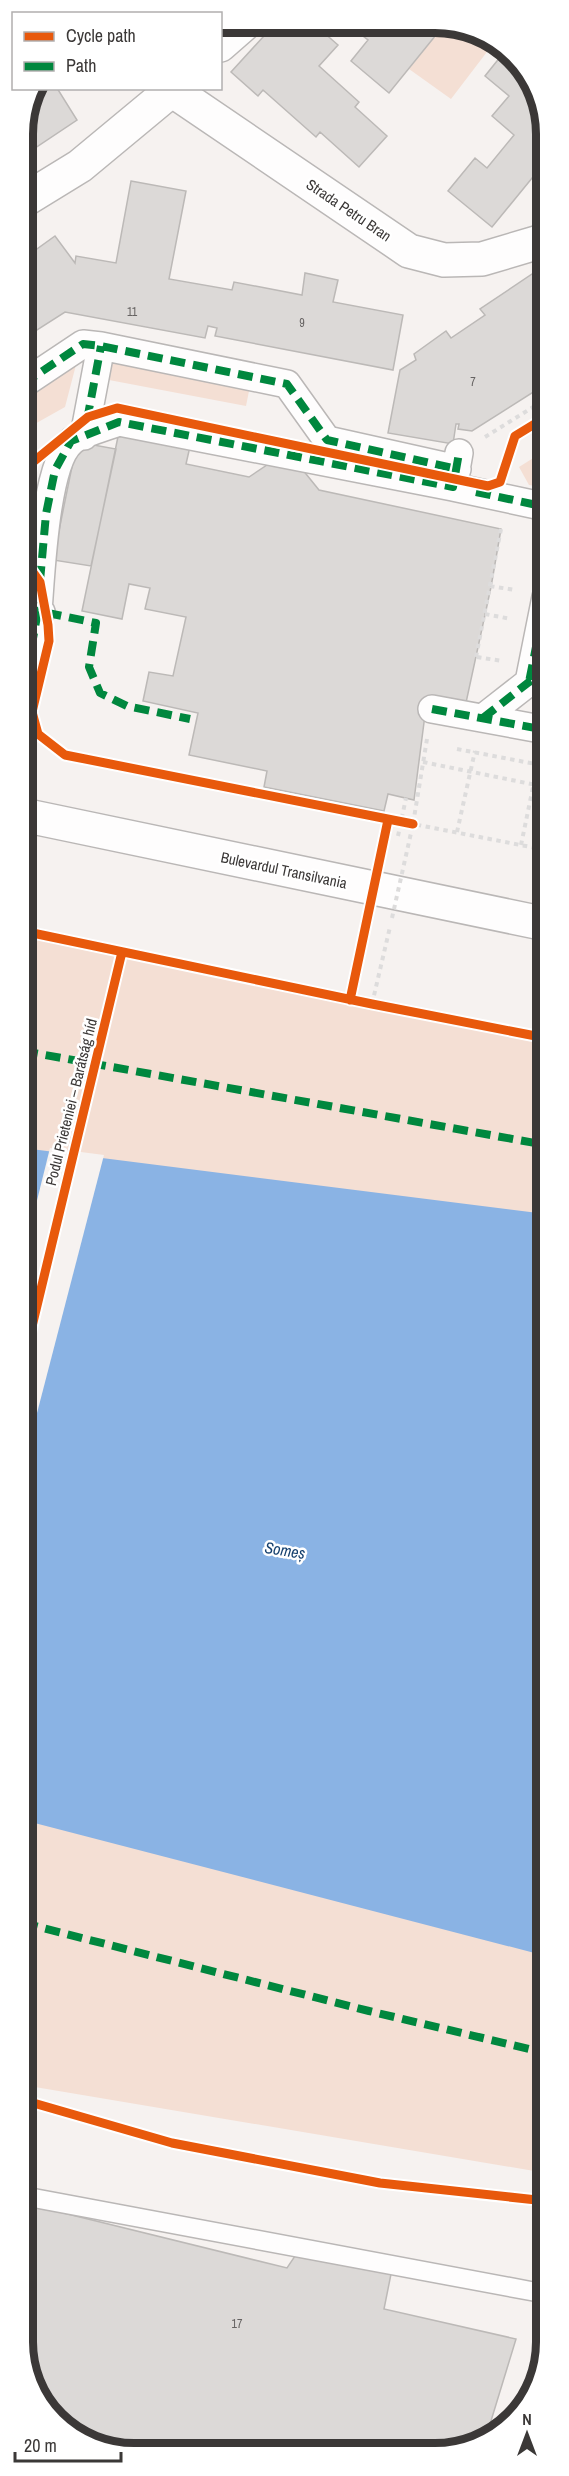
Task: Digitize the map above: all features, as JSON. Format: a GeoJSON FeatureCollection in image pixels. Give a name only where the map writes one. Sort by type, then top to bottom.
{"type":"FeatureCollection","features":[{"type":"Feature","properties":{"kind":"street"},"geometry":{"type":"LineString","coordinates":[[222,43],[234,33]]}},
{"type":"Feature","properties":{"kind":"street","name":"Strada Petru Bran"},"geometry":{"type":"LineString","coordinates":[[33,195],[80,166],[172,90]]}},
{"type":"Feature","properties":{"kind":"street","name":"Strada Petru Bran"},"geometry":{"type":"LineString","coordinates":[[174,90],[409,251],[444,260],[482,259],[536,243]]}},
{"type":"Feature","properties":{"kind":"street"},"geometry":{"type":"LineString","coordinates":[[33,377],[83,344],[287,384],[327,440],[462,463],[536,502]]}},
{"type":"Feature","properties":{"kind":"street"},"geometry":{"type":"LineString","coordinates":[[84,436],[101,346]]}},
{"type":"Feature","properties":{"kind":"street"},"geometry":{"type":"LineString","coordinates":[[34,610],[46,514],[55,470],[71,441],[119,422],[462,463]]}},
{"type":"Feature","properties":{"kind":"street"},"geometry":{"type":"LineString","coordinates":[[483,718],[536,684]]}},
{"type":"Feature","properties":{"kind":"street"},"geometry":{"type":"LineString","coordinates":[[432,709],[536,726]]}},
{"type":"Feature","properties":{"kind":"street","name":"Bulevardul Transilvania"},"geometry":{"type":"LineString","coordinates":[[33,817],[536,922]]}},
{"type":"Feature","properties":{"kind":"lane"},"geometry":{"type":"LineString","coordinates":[[33,2198],[536,2292]]}},
{"type":"Feature","properties":{"kind":"path"},"geometry":{"type":"LineString","coordinates":[[462,463],[536,407]]}},
{"type":"Feature","properties":{"kind":"path"},"geometry":{"type":"LineString","coordinates":[[476,657],[499,540]]}},
{"type":"Feature","properties":{"kind":"path"},"geometry":{"type":"LineString","coordinates":[[372,1004],[413,824],[432,709]]}},
{"type":"Feature","properties":{"kind":"path"},"geometry":{"type":"LineString","coordinates":[[458,832],[483,718]]}},
{"type":"Feature","properties":{"kind":"path"},"geometry":{"type":"LineString","coordinates":[[426,743],[436,745]]}},
{"type":"Feature","properties":{"kind":"path"},"geometry":{"type":"LineString","coordinates":[[456,749],[536,765]]}},
{"type":"Feature","properties":{"kind":"path"},"geometry":{"type":"LineString","coordinates":[[423,762],[534,785]]}},
{"type":"Feature","properties":{"kind":"path"},"geometry":{"type":"LineString","coordinates":[[522,845],[536,775]]}},
{"type":"Feature","properties":{"kind":"path"},"geometry":{"type":"LineString","coordinates":[[398,836],[406,798]]}},
{"type":"Feature","properties":{"kind":"path"},"geometry":{"type":"LineString","coordinates":[[388,820],[536,848]]}},
{"type":"Feature","properties":{"kind":"path"},"geometry":{"type":"LineString","coordinates":[[111,950],[133,954]]}},
{"type":"Feature","properties":{"kind":"path"},"geometry":{"type":"LineString","coordinates":[[361,1002],[384,1006]]}},
{"type":"Feature","properties":{"kind":"shaded area"},"geometry":{"type":"Polygon","coordinates":[[[437,33],[455,35],[490,49],[451,99],[409,69],[437,33]]]}},
{"type":"Feature","properties":{"kind":"shaded area"},"geometry":{"type":"Polygon","coordinates":[[[113,360],[250,386],[246,406],[109,380],[113,360]]]}},
{"type":"Feature","properties":{"kind":"shaded area"},"geometry":{"type":"Polygon","coordinates":[[[77,361],[65,407],[33,425],[33,388],[77,361]]]}},
{"type":"Feature","properties":{"kind":"shaded area"},"geometry":{"type":"Polygon","coordinates":[[[536,456],[536,486],[529,485],[519,467],[536,456]]]}},
{"type":"Feature","properties":{"kind":"shaded area"},"geometry":{"type":"Polygon","coordinates":[[[33,933],[536,1036],[536,2171],[33,2087],[33,933]]]}},
{"type":"Feature","properties":{"kind":"water","name":"Someș"},"geometry":{"type":"Polygon","coordinates":[[[33,1149],[536,1213],[536,1953],[33,1823],[33,1149]]]}},
{"type":"Feature","properties":{"kind":"pier"},"geometry":{"type":"Polygon","coordinates":[[[50,1148],[104,1155],[33,1428],[33,1217],[50,1148]]]}},
{"type":"Feature","properties":{"kind":"building"},"geometry":{"type":"Polygon","coordinates":[[[267,33],[324,33],[338,45],[319,66],[359,102],[355,107],[387,136],[359,167],[320,132],[316,137],[263,90],[258,96],[231,72],[267,33]]]}},
{"type":"Feature","properties":{"kind":"building"},"geometry":{"type":"Polygon","coordinates":[[[359,33],[437,33],[389,93],[351,61],[368,40],[359,33]]]}},
{"type":"Feature","properties":{"kind":"building"},"geometry":{"type":"Polygon","coordinates":[[[500,57],[507,62],[526,89],[533,108],[536,134],[536,173],[492,227],[448,191],[475,158],[487,168],[514,135],[492,116],[509,96],[485,76],[500,57]]]}},
{"type":"Feature","properties":{"kind":"building"},"geometry":{"type":"Polygon","coordinates":[[[43,90],[58,90],[77,120],[33,149],[36,108],[43,90]]]}},
{"type":"Feature","properties":{"kind":"building"},"geometry":{"type":"Polygon","coordinates":[[[131,181],[186,191],[169,279],[232,290],[234,282],[302,295],[305,273],[338,280],[333,302],[403,315],[393,370],[215,336],[217,328],[208,326],[205,338],[65,312],[33,333],[33,252],[55,236],[75,263],[76,256],[116,263],[131,181]]]}},
{"type":"Feature","properties":{"kind":"building"},"geometry":{"type":"Polygon","coordinates":[[[536,271],[536,390],[472,431],[458,429],[459,424],[456,424],[453,444],[388,433],[400,370],[416,360],[414,354],[446,331],[451,338],[485,315],[480,309],[536,271]]]}},
{"type":"Feature","properties":{"kind":"building"},"geometry":{"type":"Polygon","coordinates":[[[120,427],[191,442],[186,464],[249,477],[276,459],[298,464],[319,490],[501,529],[464,712],[426,707],[414,800],[388,794],[384,811],[264,787],[267,771],[189,755],[198,713],[143,701],[149,672],[173,676],[186,617],[145,609],[150,588],[129,584],[122,619],[82,611],[120,427]]]}},
{"type":"Feature","properties":{"kind":"building"},"geometry":{"type":"Polygon","coordinates":[[[77,442],[116,449],[91,566],[53,560],[77,442]]]}},
{"type":"Feature","properties":{"kind":"building"},"geometry":{"type":"Polygon","coordinates":[[[33,2205],[287,2268],[297,2253],[391,2274],[384,2309],[516,2339],[489,2427],[468,2438],[435,2443],[134,2443],[101,2438],[89,2433],[62,2414],[43,2387],[36,2368],[33,2342],[33,2205]]]}},
{"type":"Feature","properties":{"kind":"marked path"},"geometry":{"type":"LineString","coordinates":[[33,377],[83,344],[287,384],[327,440],[457,469]]}},
{"type":"Feature","properties":{"kind":"marked path"},"geometry":{"type":"LineString","coordinates":[[87,420],[101,346]]}},
{"type":"Feature","properties":{"kind":"marked path"},"geometry":{"type":"LineString","coordinates":[[40,581],[46,514],[55,470],[71,441],[119,422],[453,487],[459,453]]}},
{"type":"Feature","properties":{"kind":"marked path"},"geometry":{"type":"LineString","coordinates":[[476,492],[536,505]]}},
{"type":"Feature","properties":{"kind":"marked path"},"geometry":{"type":"LineString","coordinates":[[33,610],[38,611],[39,599]]}},
{"type":"Feature","properties":{"kind":"marked path"},"geometry":{"type":"LineString","coordinates":[[33,638],[38,611],[96,623],[89,667],[100,693],[127,706],[190,719]]}},
{"type":"Feature","properties":{"kind":"marked path"},"geometry":{"type":"LineString","coordinates":[[536,647],[529,682],[536,683]]}},
{"type":"Feature","properties":{"kind":"marked path"},"geometry":{"type":"LineString","coordinates":[[483,718],[529,682],[536,679]]}},
{"type":"Feature","properties":{"kind":"marked path"},"geometry":{"type":"LineString","coordinates":[[432,709],[536,728]]}},
{"type":"Feature","properties":{"kind":"marked path"},"geometry":{"type":"LineString","coordinates":[[33,1053],[536,1143]]}},
{"type":"Feature","properties":{"kind":"marked path"},"geometry":{"type":"LineString","coordinates":[[33,1926],[369,2011],[536,2051]]}},
{"type":"Feature","properties":{"kind":"cycle path"},"geometry":{"type":"LineString","coordinates":[[33,462],[88,417],[117,408],[488,486],[500,482],[515,436],[536,423]]}},
{"type":"Feature","properties":{"kind":"cycle path"},"geometry":{"type":"LineString","coordinates":[[33,572],[40,582],[49,641],[33,708]]}},
{"type":"Feature","properties":{"kind":"cycle path"},"geometry":{"type":"LineString","coordinates":[[33,716],[38,734],[65,755],[413,824]]}},
{"type":"Feature","properties":{"kind":"cycle path"},"geometry":{"type":"LineString","coordinates":[[350,1000],[388,820]]}},
{"type":"Feature","properties":{"kind":"cycle path"},"geometry":{"type":"LineString","coordinates":[[33,933],[536,1036]]}},
{"type":"Feature","properties":{"kind":"cycle path","name":"Podul Prieteniei – Barátság híd"},"geometry":{"type":"LineString","coordinates":[[33,1322],[122,952]]}},
{"type":"Feature","properties":{"kind":"cycle path"},"geometry":{"type":"LineString","coordinates":[[33,2103],[172,2143],[380,2183],[536,2200]]}}]}
